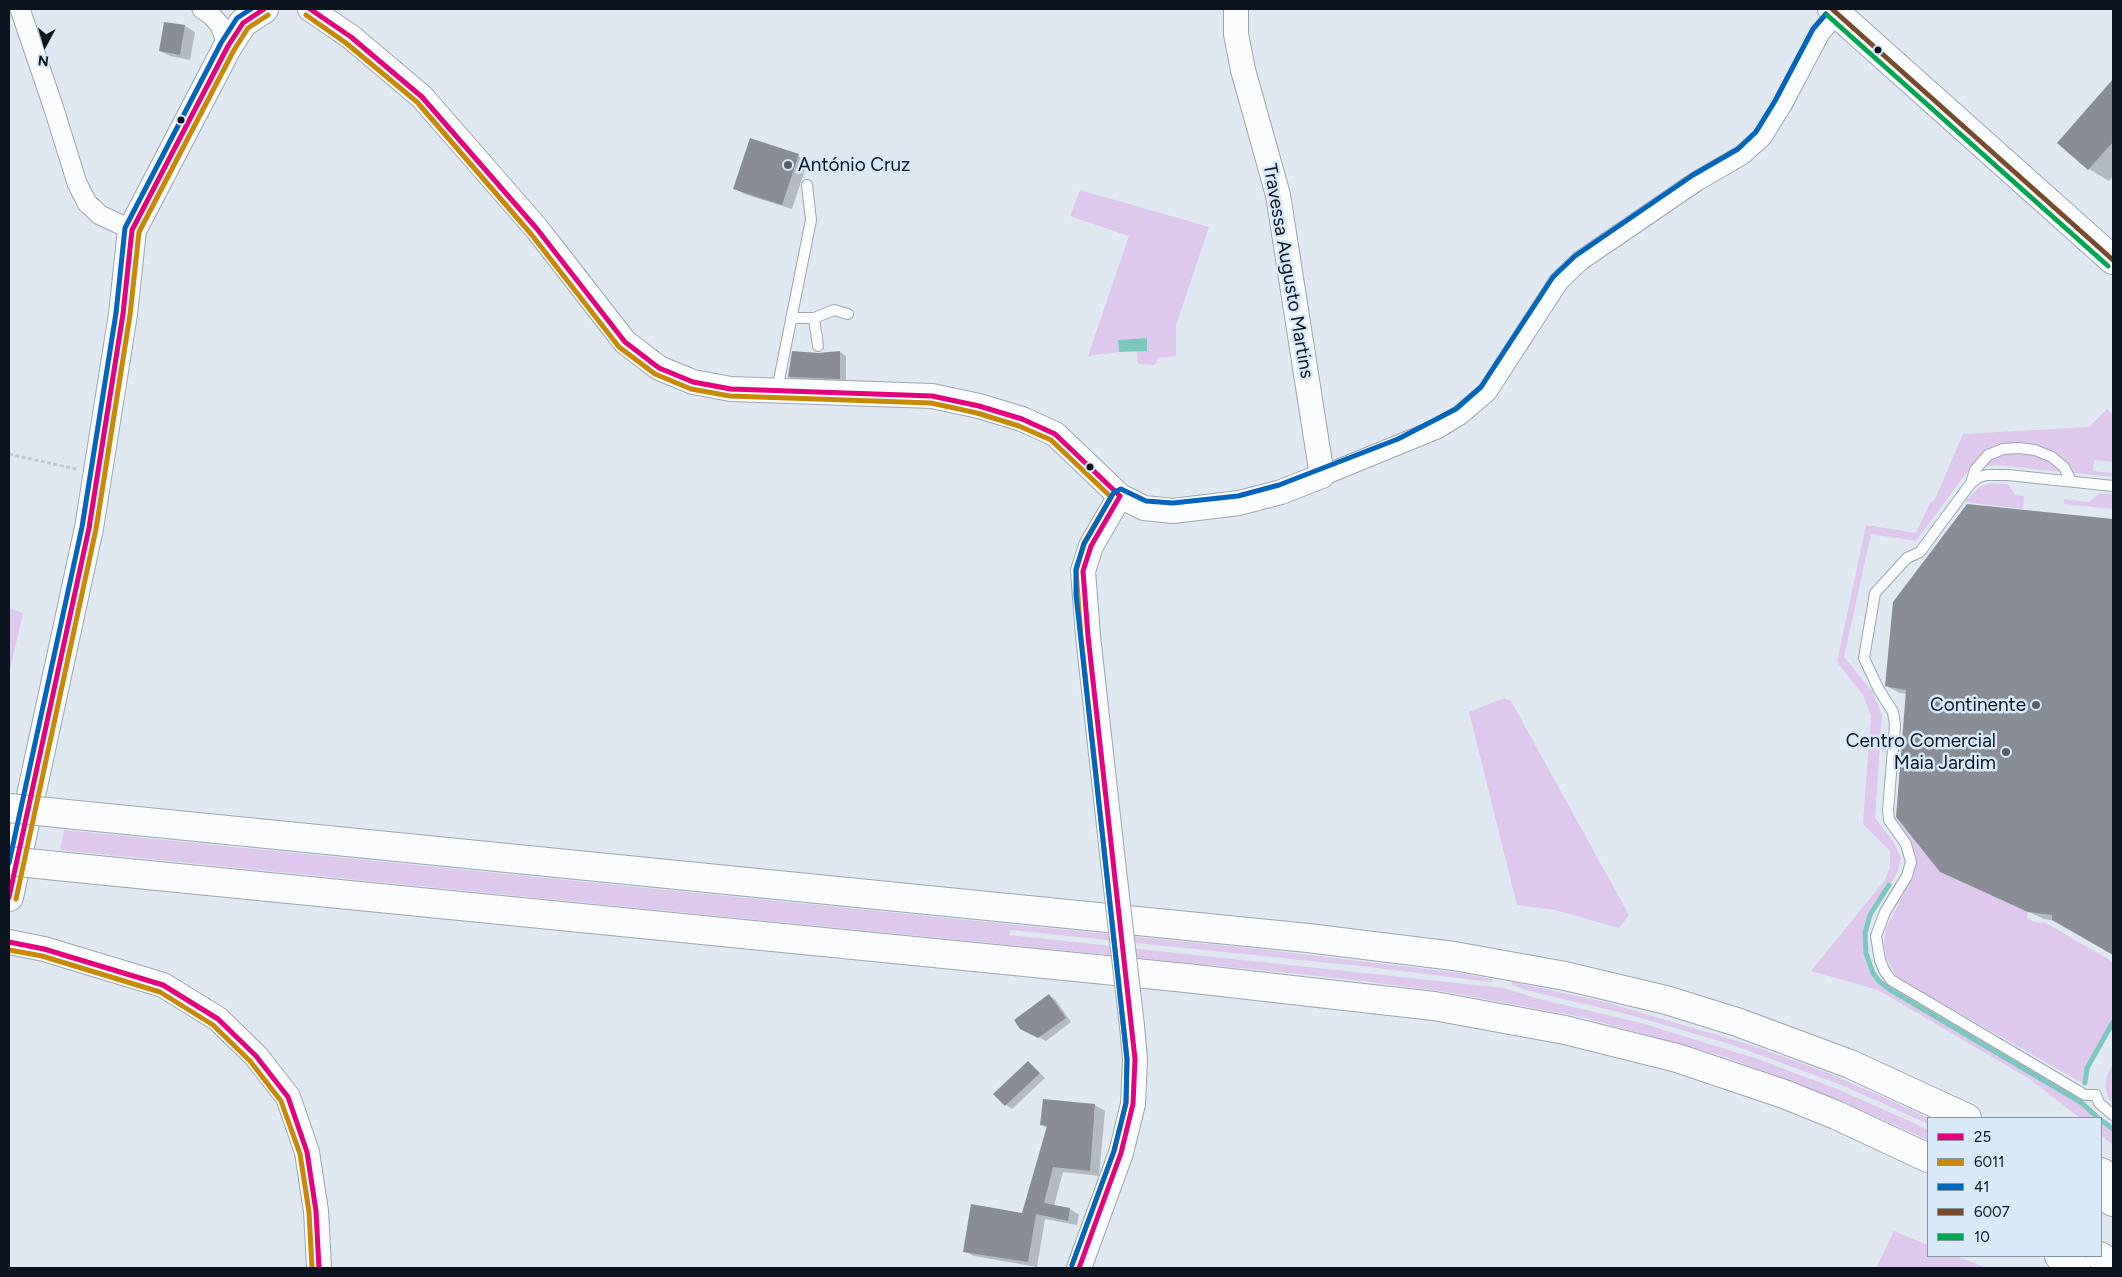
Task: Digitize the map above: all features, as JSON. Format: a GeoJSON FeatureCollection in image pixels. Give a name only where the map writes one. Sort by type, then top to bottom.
{"type":"FeatureCollection","features":[{"type":"Feature","properties":{"kind":"main road"},"geometry":{"type":"LineString","coordinates":[[9,897],[89,528],[123,314],[132,230],[228,46],[243,23],[264,9]]}},
{"type":"Feature","properties":{"kind":"main road"},"geometry":{"type":"LineString","coordinates":[[1837,10],[2113,260]]}},
{"type":"Feature","properties":{"kind":"main road"},"geometry":{"type":"LineString","coordinates":[[9,808],[1308,938],[1454,956],[1565,976],[1666,1000],[1737,1022],[1850,1064],[1965,1117]]}},
{"type":"Feature","properties":{"kind":"main road"},"geometry":{"type":"LineString","coordinates":[[9,861],[1176,977],[1434,1006],[1547,1026],[1677,1058],[1784,1094],[1836,1115],[1927,1158]]}},
{"type":"Feature","properties":{"kind":"main road"},"geometry":{"type":"LineString","coordinates":[[2102,1173],[2113,1179]]}},
{"type":"Feature","properties":{"kind":"main road"},"geometry":{"type":"LineString","coordinates":[[2102,1195],[2113,1202]]}},
{"type":"Feature","properties":{"kind":"main road"},"geometry":{"type":"LineString","coordinates":[[2060,1257],[2076,1268]]}},
{"type":"Feature","properties":{"kind":"main road"},"geometry":{"type":"LineString","coordinates":[[2101,1257],[2113,1265]]}},
{"type":"Feature","properties":{"kind":"street"},"geometry":{"type":"LineString","coordinates":[[20,9],[77,183],[87,203],[100,214],[132,230]]}},
{"type":"Feature","properties":{"kind":"street"},"geometry":{"type":"LineString","coordinates":[[202,9],[212,14],[220,25],[228,46]]}},
{"type":"Feature","properties":{"kind":"street"},"geometry":{"type":"LineString","coordinates":[[310,9],[351,37],[422,97],[537,229],[625,342],[659,368],[693,382],[731,389],[932,396],[979,406],[1022,419],[1055,434],[1120,496],[1144,508],[1173,512],[1239,503],[1281,492],[1437,430],[1460,415],[1487,392],[1558,281],[1580,260],[1697,181],[1742,155],[1762,136],[1782,105],[1820,33],[1837,10]]}},
{"type":"Feature","properties":{"kind":"street","name":"Travessa Augusto Martins"},"geometry":{"type":"LineString","coordinates":[[1236,9],[1236,34],[1242,70],[1278,196],[1322,476]]}},
{"type":"Feature","properties":{"kind":"street"},"geometry":{"type":"LineString","coordinates":[[1078,1268],[1121,1153],[1133,1104],[1136,1060],[1088,636],[1083,570],[1091,546],[1120,496]]}},
{"type":"Feature","properties":{"kind":"street"},"geometry":{"type":"LineString","coordinates":[[9,942],[44,949],[163,985],[218,1019],[256,1056],[288,1097],[307,1152],[316,1211],[319,1268]]}},
{"type":"Feature","properties":{"kind":"lane"},"geometry":{"type":"LineString","coordinates":[[777,390],[811,220],[807,185]]}},
{"type":"Feature","properties":{"kind":"lane"},"geometry":{"type":"LineString","coordinates":[[792,318],[814,318],[834,310],[848,314]]}},
{"type":"Feature","properties":{"kind":"lane"},"geometry":{"type":"LineString","coordinates":[[814,318],[818,346]]}},
{"type":"Feature","properties":{"kind":"lane"},"geometry":{"type":"LineString","coordinates":[[2071,482],[2064,468],[2052,457],[2035,450],[2003,449],[1988,455],[1974,470],[1971,483],[1920,552],[1906,558],[1876,593],[1864,658],[1878,688],[1893,712],[1895,725],[1888,810],[1889,820],[1906,844],[1910,862],[1907,876],[1879,924],[1876,936],[1880,960],[1891,980],[2086,1095],[2096,1095],[2100,1103],[2113,1115]]}},
{"type":"Feature","properties":{"kind":"lane"},"geometry":{"type":"LineString","coordinates":[[1971,483],[1987,475],[2113,486]]}},
{"type":"Feature","properties":{"kind":"path"},"geometry":{"type":"LineString","coordinates":[[9,454],[97,474]]}},
{"type":"Feature","properties":{"kind":"shaded area"},"geometry":{"type":"Polygon","coordinates":[[[1080,190],[1209,227],[1176,325],[1176,356],[1158,358],[1155,365],[1138,364],[1137,351],[1147,351],[1146,338],[1118,340],[1119,352],[1088,356],[1129,236],[1070,216],[1080,190]]]}},
{"type":"Feature","properties":{"kind":"shaded area"},"geometry":{"type":"Polygon","coordinates":[[[1147,338],[1147,351],[1119,352],[1118,340],[1147,338]]]}},
{"type":"Feature","properties":{"kind":"shaded area"},"geometry":{"type":"Polygon","coordinates":[[[2107,409],[2113,415],[2113,462],[2094,460],[2093,471],[2113,473],[2113,477],[2073,473],[2067,464],[2035,445],[2010,443],[1984,452],[1979,456],[1916,541],[1871,534],[1844,657],[1872,691],[1882,715],[1875,818],[1893,841],[1901,858],[1897,873],[1867,923],[1866,953],[1873,973],[1889,989],[2082,1103],[2097,1117],[2079,1117],[2031,1080],[1878,990],[1811,971],[1885,880],[1890,867],[1890,851],[1863,824],[1871,715],[1863,695],[1837,662],[1866,525],[1916,533],[1930,503],[1935,499],[1963,434],[2089,427],[2107,409]]]}},
{"type":"Feature","properties":{"kind":"shaded area"},"geometry":{"type":"Polygon","coordinates":[[[2012,452],[2028,453],[2050,461],[2062,472],[1995,465],[1980,468],[1994,457],[2012,452]]]}},
{"type":"Feature","properties":{"kind":"shaded area"},"geometry":{"type":"Polygon","coordinates":[[[1991,483],[2008,484],[2015,495],[2024,496],[2023,509],[1965,502],[1979,487],[1991,483]]]}},
{"type":"Feature","properties":{"kind":"shaded area"},"geometry":{"type":"Polygon","coordinates":[[[2100,493],[2113,494],[2113,509],[2064,504],[2064,499],[2089,502],[2100,493]]]}},
{"type":"Feature","properties":{"kind":"shaded area"},"geometry":{"type":"Polygon","coordinates":[[[9,608],[23,613],[9,674],[9,608]]]}},
{"type":"Feature","properties":{"kind":"shaded area"},"geometry":{"type":"Polygon","coordinates":[[[1504,698],[1511,701],[1629,915],[1619,928],[1555,910],[1517,905],[1469,712],[1504,698]]]}},
{"type":"Feature","properties":{"kind":"shaded area"},"geometry":{"type":"Polygon","coordinates":[[[1893,814],[1940,872],[2028,912],[2027,918],[2034,922],[2046,923],[2113,962],[2113,1022],[2089,1065],[2084,1084],[1910,985],[1896,975],[1886,957],[1884,943],[1886,928],[1909,884],[1916,861],[1913,846],[1897,824],[1893,814]]]}},
{"type":"Feature","properties":{"kind":"shaded area"},"geometry":{"type":"Polygon","coordinates":[[[64,830],[1268,950],[1459,973],[1492,979],[1492,982],[1360,966],[1011,930],[1009,935],[1504,988],[1535,998],[1641,1023],[1758,1059],[1837,1089],[1927,1130],[1927,1140],[1834,1098],[1726,1057],[1582,1017],[1441,991],[1329,977],[60,850],[64,830]]]}},
{"type":"Feature","properties":{"kind":"shaded area"},"geometry":{"type":"Polygon","coordinates":[[[1512,982],[1605,1002],[1751,1045],[1828,1073],[1903,1106],[1927,1118],[1927,1124],[1844,1086],[1730,1044],[1630,1015],[1512,985],[1512,982]]]}},
{"type":"Feature","properties":{"kind":"shaded area"},"geometry":{"type":"Polygon","coordinates":[[[2113,1064],[2113,1103],[2108,1097],[2105,1086],[2107,1075],[2113,1064]]]}},
{"type":"Feature","properties":{"kind":"shaded area"},"geometry":{"type":"Polygon","coordinates":[[[2102,1121],[2113,1129],[2113,1145],[2102,1136],[2102,1121]]]}},
{"type":"Feature","properties":{"kind":"shaded area"},"geometry":{"type":"Polygon","coordinates":[[[1894,1231],[1927,1245],[1927,1257],[1959,1257],[1987,1268],[1876,1268],[1894,1231]]]}},
{"type":"Feature","properties":{"kind":"building"},"geometry":{"type":"Polygon","coordinates":[[[164,22],[185,25],[180,55],[159,51],[164,22]]]}},
{"type":"Feature","properties":{"kind":"building"},"geometry":{"type":"Polygon","coordinates":[[[2113,79],[2113,142],[2088,170],[2057,143],[2113,79]]]}},
{"type":"Feature","properties":{"kind":"building"},"geometry":{"type":"Polygon","coordinates":[[[750,138],[799,154],[782,205],[733,189],[750,138]]]}},
{"type":"Feature","properties":{"kind":"building"},"geometry":{"type":"Polygon","coordinates":[[[792,351],[818,353],[840,351],[840,379],[788,377],[792,351]]]}},
{"type":"Feature","properties":{"kind":"building","name":"Centro Comercial Maia Jardim"},"geometry":{"type":"Polygon","coordinates":[[[1967,504],[2113,519],[2113,955],[2052,920],[2052,915],[2028,912],[1940,872],[1896,817],[1906,690],[1885,686],[1893,602],[1967,504]]]}},
{"type":"Feature","properties":{"kind":"building"},"geometry":{"type":"Polygon","coordinates":[[[1049,994],[1066,1018],[1038,1038],[1020,1029],[1014,1020],[1049,994]]]}},
{"type":"Feature","properties":{"kind":"building"},"geometry":{"type":"Polygon","coordinates":[[[1028,1061],[1040,1073],[1005,1106],[993,1094],[1028,1061]]]}},
{"type":"Feature","properties":{"kind":"building"},"geometry":{"type":"Polygon","coordinates":[[[1043,1099],[1095,1104],[1090,1171],[1053,1167],[1044,1203],[1070,1208],[1068,1221],[1036,1214],[1028,1262],[963,1252],[971,1204],[1022,1213],[1047,1126],[1040,1125],[1043,1099]]]}},
{"type":"Feature","properties":{"kind":"waterway"},"geometry":{"type":"LineString","coordinates":[[1889,885],[1870,915],[1865,933],[1866,953],[1873,973],[1879,981],[1889,989],[2082,1103],[2097,1117]]}},
{"type":"Feature","properties":{"kind":"waterway"},"geometry":{"type":"LineString","coordinates":[[2085,1083],[2087,1068],[2113,1022]]}},
{"type":"Feature","properties":{"kind":"waterway"},"geometry":{"type":"LineString","coordinates":[[2102,1121],[2113,1129]]}},
{"type":"Feature","properties":{"kind":"transit line","name":"41"},"geometry":{"type":"LineString","coordinates":[[9,863],[82,527],[116,313],[125,228],[221,43],[237,18],[251,9]]}},
{"type":"Feature","properties":{"kind":"transit line","name":"25"},"geometry":{"type":"LineString","coordinates":[[9,897],[89,528],[123,314],[132,230],[228,46],[243,23],[264,9]]}},
{"type":"Feature","properties":{"kind":"transit line","name":"25"},"geometry":{"type":"LineString","coordinates":[[310,9],[351,37],[422,97],[537,229],[625,342],[659,368],[693,382],[731,389],[932,396],[979,406],[1022,419],[1055,434],[1120,496]]}},
{"type":"Feature","properties":{"kind":"transit line","name":"6007"},"geometry":{"type":"LineString","coordinates":[[1832,9],[2113,260]]}},
{"type":"Feature","properties":{"kind":"transit line","name":"41"},"geometry":{"type":"LineString","coordinates":[[1072,1265],[1114,1151],[1126,1103],[1127,1059],[1076,595],[1076,569],[1084,544],[1114,492],[1121,489],[1146,501],[1173,503],[1238,496],[1279,485],[1398,439],[1456,409],[1481,387],[1553,277],[1575,256],[1693,175],[1738,149],[1756,132],[1775,101],[1813,29],[1826,14]]}},
{"type":"Feature","properties":{"kind":"transit line","name":"6011"},"geometry":{"type":"LineString","coordinates":[[16,899],[96,529],[130,315],[139,232],[234,50],[248,28],[268,15]]}},
{"type":"Feature","properties":{"kind":"transit line","name":"6011"},"geometry":{"type":"LineString","coordinates":[[306,15],[346,43],[417,102],[531,234],[619,347],[655,374],[691,389],[730,396],[931,403],[977,413],[1019,426],[1051,440],[1111,497],[1084,543],[1076,571],[1081,637],[1127,1059],[1126,1103],[1114,1151],[1072,1265]]}},
{"type":"Feature","properties":{"kind":"transit line","name":"10"},"geometry":{"type":"LineString","coordinates":[[1827,15],[2108,266]]}},
{"type":"Feature","properties":{"kind":"transit line","name":"25"},"geometry":{"type":"LineString","coordinates":[[1079,1268],[1121,1153],[1133,1104],[1135,1059],[1088,636],[1083,571],[1091,546],[1120,496]]}},
{"type":"Feature","properties":{"kind":"transit line","name":"25"},"geometry":{"type":"LineString","coordinates":[[9,942],[44,949],[163,985],[218,1019],[256,1056],[288,1097],[307,1152],[316,1211],[319,1268]]}},
{"type":"Feature","properties":{"kind":"transit line","name":"6011"},"geometry":{"type":"LineString","coordinates":[[9,950],[42,956],[160,992],[213,1025],[250,1061],[281,1101],[300,1154],[309,1212],[312,1268]]}},
{"type":"Feature","properties":{"kind":"place","name":"António Cruz"},"geometry":{"type":"Point","coordinates":[788,165]}},
{"type":"Feature","properties":{"kind":"place","name":"Continente"},"geometry":{"type":"Point","coordinates":[2036,705]}},
{"type":"Feature","properties":{"kind":"place","name":"Centro Comercial Maia Jardim"},"geometry":{"type":"Point","coordinates":[2006,752]}}]}
